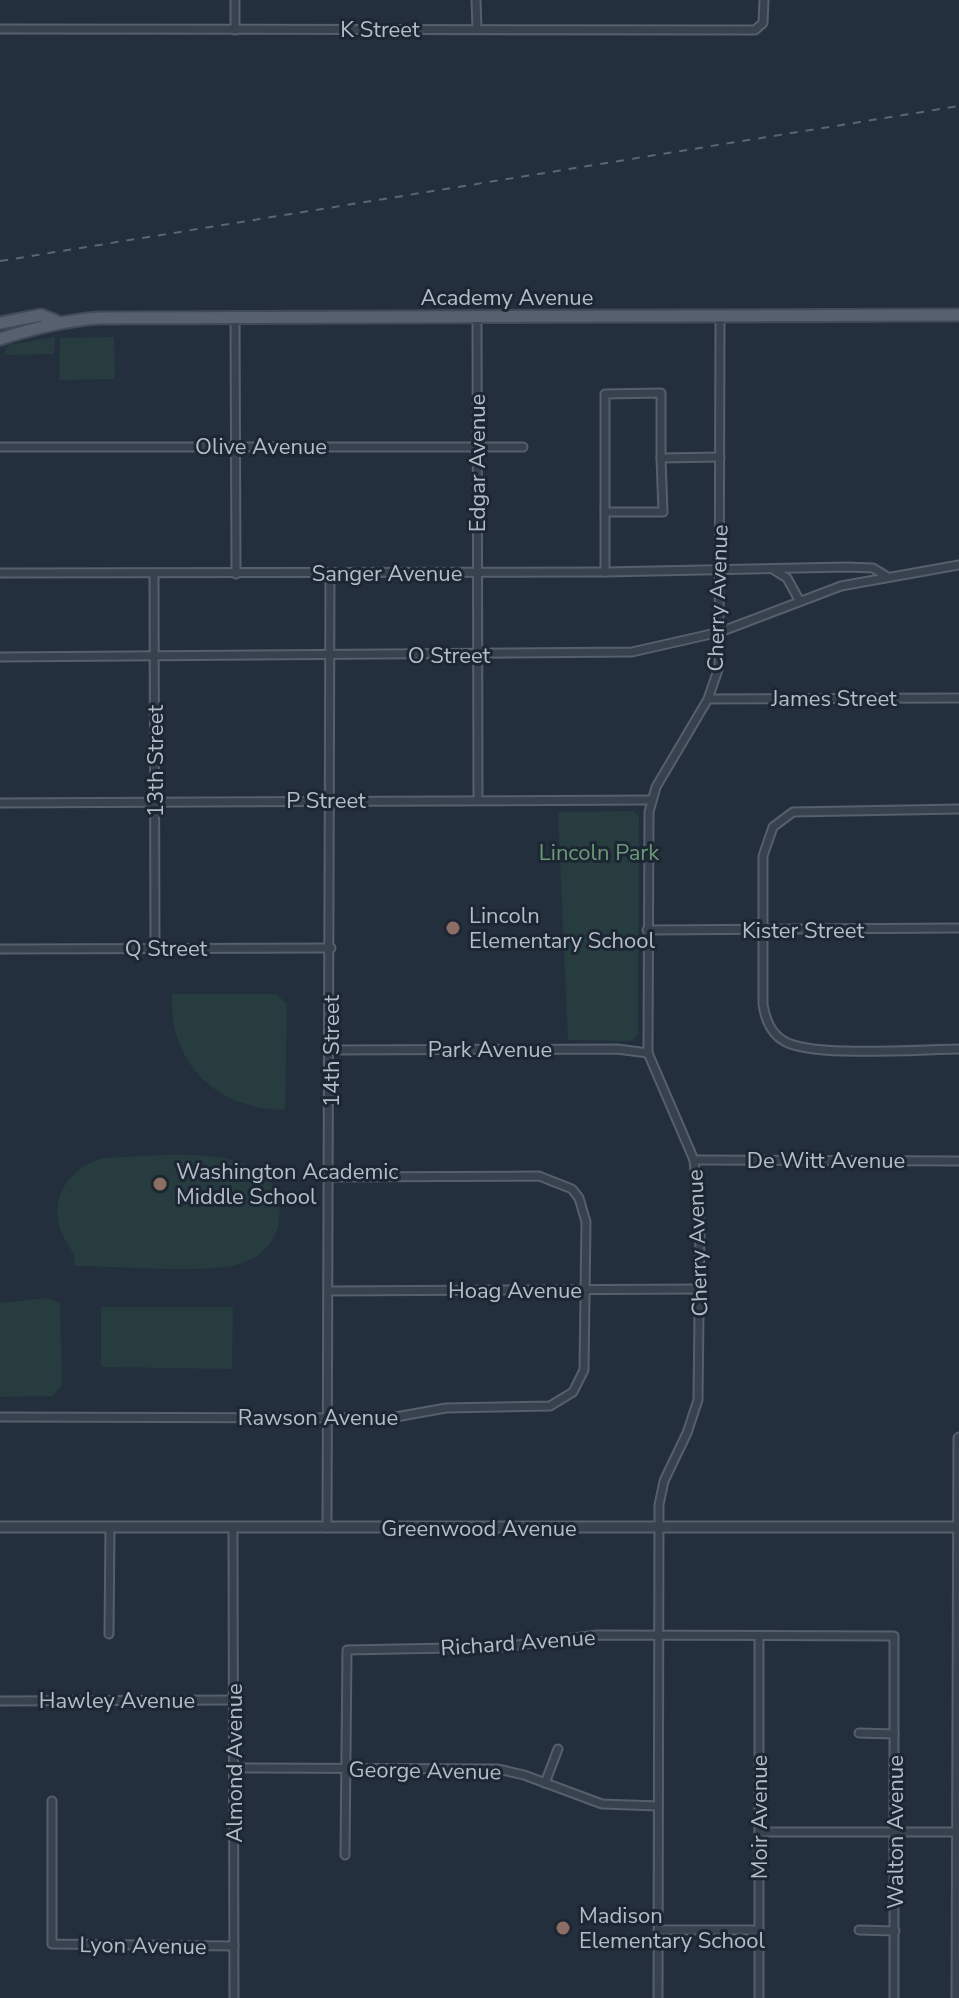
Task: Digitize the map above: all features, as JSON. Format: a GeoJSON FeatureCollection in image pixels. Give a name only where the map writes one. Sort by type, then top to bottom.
{"type":"FeatureCollection","features":[{"type":"Feature","properties":{"kind":"main road","name":"Academy Avenue"},"geometry":{"type":"LineString","coordinates":[[0,323],[41,315],[56,321],[235,317],[959,315]]}},
{"type":"Feature","properties":{"kind":"main road","name":"Academy Avenue"},"geometry":{"type":"LineString","coordinates":[[0,339],[43,329],[56,321]]}},
{"type":"Feature","properties":{"kind":"street"},"geometry":{"type":"LineString","coordinates":[[235,0],[235,30]]}},
{"type":"Feature","properties":{"kind":"street"},"geometry":{"type":"LineString","coordinates":[[476,0],[477,29]]}},
{"type":"Feature","properties":{"kind":"street","name":"K Street"},"geometry":{"type":"LineString","coordinates":[[0,29],[761,28],[764,0]]}},
{"type":"Feature","properties":{"kind":"street","name":"Cherry Avenue"},"geometry":{"type":"LineString","coordinates":[[658,1998],[659,1529],[664,1481],[687,1433],[698,1400],[701,1289],[699,1199],[694,1160],[648,1053],[647,930],[651,800],[662,775],[708,699],[719,667],[720,316]]}},
{"type":"Feature","properties":{"kind":"street"},"geometry":{"type":"LineString","coordinates":[[235,317],[236,574]]}},
{"type":"Feature","properties":{"kind":"street","name":"Edgar Avenue"},"geometry":{"type":"LineString","coordinates":[[477,317],[478,800]]}},
{"type":"Feature","properties":{"kind":"street"},"geometry":{"type":"LineString","coordinates":[[605,512],[663,512],[661,393],[605,394],[605,512],[605,572]]}},
{"type":"Feature","properties":{"kind":"street","name":"Olive Avenue"},"geometry":{"type":"LineString","coordinates":[[0,447],[523,447]]}},
{"type":"Feature","properties":{"kind":"street"},"geometry":{"type":"LineString","coordinates":[[661,458],[720,457]]}},
{"type":"Feature","properties":{"kind":"street","name":"Sanger Avenue"},"geometry":{"type":"LineString","coordinates":[[0,573],[605,572],[873,568],[886,576],[959,565]]}},
{"type":"Feature","properties":{"kind":"street"},"geometry":{"type":"LineString","coordinates":[[774,570],[787,578],[799,600]]}},
{"type":"Feature","properties":{"kind":"street","name":"14th Street"},"geometry":{"type":"LineString","coordinates":[[327,1528],[331,1050],[330,573]]}},
{"type":"Feature","properties":{"kind":"street","name":"13th Street"},"geometry":{"type":"LineString","coordinates":[[154,574],[155,948]]}},
{"type":"Feature","properties":{"kind":"street","name":"O Street"},"geometry":{"type":"LineString","coordinates":[[0,657],[632,652],[720,632],[799,600],[886,576]]}},
{"type":"Feature","properties":{"kind":"street","name":"James Street"},"geometry":{"type":"LineString","coordinates":[[708,699],[959,698]]}},
{"type":"Feature","properties":{"kind":"street","name":"P Street"},"geometry":{"type":"LineString","coordinates":[[0,803],[651,800]]}},
{"type":"Feature","properties":{"kind":"street"},"geometry":{"type":"LineString","coordinates":[[959,809],[807,810],[781,819],[766,838],[763,856],[765,1016],[784,1042],[809,1049],[959,1049]]}},
{"type":"Feature","properties":{"kind":"street","name":"Kister Street"},"geometry":{"type":"LineString","coordinates":[[647,930],[959,928]]}},
{"type":"Feature","properties":{"kind":"street","name":"Q Street"},"geometry":{"type":"LineString","coordinates":[[0,949],[331,948]]}},
{"type":"Feature","properties":{"kind":"street","name":"Park Avenue"},"geometry":{"type":"LineString","coordinates":[[331,1050],[617,1049],[648,1053]]}},
{"type":"Feature","properties":{"kind":"street","name":"De Witt Avenue"},"geometry":{"type":"LineString","coordinates":[[694,1160],[959,1161]]}},
{"type":"Feature","properties":{"kind":"street"},"geometry":{"type":"LineString","coordinates":[[330,1177],[539,1176],[563,1183],[579,1198],[584,1210],[585,1290]]}},
{"type":"Feature","properties":{"kind":"street","name":"Hoag Avenue"},"geometry":{"type":"LineString","coordinates":[[330,1291],[701,1289]]}},
{"type":"Feature","properties":{"kind":"street","name":"Rawson Avenue"},"geometry":{"type":"LineString","coordinates":[[0,1417],[390,1418],[446,1408],[539,1408],[558,1404],[573,1392],[584,1370],[585,1290]]}},
{"type":"Feature","properties":{"kind":"street"},"geometry":{"type":"LineString","coordinates":[[957,1998],[959,1438]]}},
{"type":"Feature","properties":{"kind":"street","name":"Greenwood Avenue"},"geometry":{"type":"LineString","coordinates":[[0,1527],[959,1527]]}},
{"type":"Feature","properties":{"kind":"street"},"geometry":{"type":"LineString","coordinates":[[109,1634],[110,1528]]}},
{"type":"Feature","properties":{"kind":"street","name":"Almond Avenue"},"geometry":{"type":"LineString","coordinates":[[233,1528],[234,1998]]}},
{"type":"Feature","properties":{"kind":"street","name":"Richard Avenue"},"geometry":{"type":"LineString","coordinates":[[345,1855],[347,1650],[484,1648],[582,1635],[894,1636]]}},
{"type":"Feature","properties":{"kind":"street","name":"Moir Avenue"},"geometry":{"type":"LineString","coordinates":[[759,1636],[759,1998]]}},
{"type":"Feature","properties":{"kind":"street","name":"Walton Avenue"},"geometry":{"type":"LineString","coordinates":[[894,1636],[894,1998]]}},
{"type":"Feature","properties":{"kind":"street","name":"Hawley Avenue"},"geometry":{"type":"LineString","coordinates":[[0,1701],[233,1700]]}},
{"type":"Feature","properties":{"kind":"street","name":"Walton Avenue"},"geometry":{"type":"LineString","coordinates":[[859,1733],[894,1734]]}},
{"type":"Feature","properties":{"kind":"street"},"geometry":{"type":"LineString","coordinates":[[545,1783],[558,1749]]}},
{"type":"Feature","properties":{"kind":"street","name":"George Avenue"},"geometry":{"type":"LineString","coordinates":[[234,1768],[498,1769],[602,1804],[658,1806]]}},
{"type":"Feature","properties":{"kind":"street","name":"Lyon Avenue"},"geometry":{"type":"LineString","coordinates":[[52,1801],[52,1944],[234,1946]]}},
{"type":"Feature","properties":{"kind":"street"},"geometry":{"type":"LineString","coordinates":[[759,1832],[956,1832]]}},
{"type":"Feature","properties":{"kind":"street"},"geometry":{"type":"LineString","coordinates":[[659,1930],[759,1930]]}},
{"type":"Feature","properties":{"kind":"street","name":"Walton Avenue"},"geometry":{"type":"LineString","coordinates":[[859,1930],[895,1931]]}},
{"type":"Feature","properties":{"kind":"green space"},"geometry":{"type":"Polygon","coordinates":[[[55,337],[54,354],[4,355],[8,345],[55,337]]]}},
{"type":"Feature","properties":{"kind":"green space"},"geometry":{"type":"Polygon","coordinates":[[[114,337],[115,379],[59,380],[60,338],[114,337]]]}},
{"type":"Feature","properties":{"kind":"green space","name":"Lincoln Park"},"geometry":{"type":"Polygon","coordinates":[[[633,811],[639,816],[638,1034],[632,1041],[568,1040],[558,812],[633,811]]]}},
{"type":"Feature","properties":{"kind":"green space"},"geometry":{"type":"Polygon","coordinates":[[[172,994],[276,994],[287,1004],[285,1110],[238,1102],[202,1078],[188,1061],[178,1041],[172,994]]]}},
{"type":"Feature","properties":{"kind":"green space"},"geometry":{"type":"Polygon","coordinates":[[[185,1155],[242,1163],[264,1175],[277,1194],[279,1221],[275,1236],[255,1257],[225,1267],[75,1266],[58,1218],[60,1195],[72,1176],[104,1158],[185,1155]]]}},
{"type":"Feature","properties":{"kind":"green space"},"geometry":{"type":"Polygon","coordinates":[[[46,1298],[60,1303],[62,1385],[53,1396],[0,1397],[0,1303],[46,1298]]]}},
{"type":"Feature","properties":{"kind":"green space"},"geometry":{"type":"Polygon","coordinates":[[[101,1307],[233,1307],[232,1369],[101,1367],[101,1307]]]}},
{"type":"Feature","properties":{"kind":"railway"},"geometry":{"type":"LineString","coordinates":[[0,261],[959,106]]}},
{"type":"Feature","properties":{"kind":"place","name":"Lincoln Elementary School"},"geometry":{"type":"Point","coordinates":[453,928]}},
{"type":"Feature","properties":{"kind":"place","name":"Washington Academic Middle School"},"geometry":{"type":"Point","coordinates":[160,1184]}},
{"type":"Feature","properties":{"kind":"place","name":"Madison Elementary School"},"geometry":{"type":"Point","coordinates":[563,1928]}}]}
